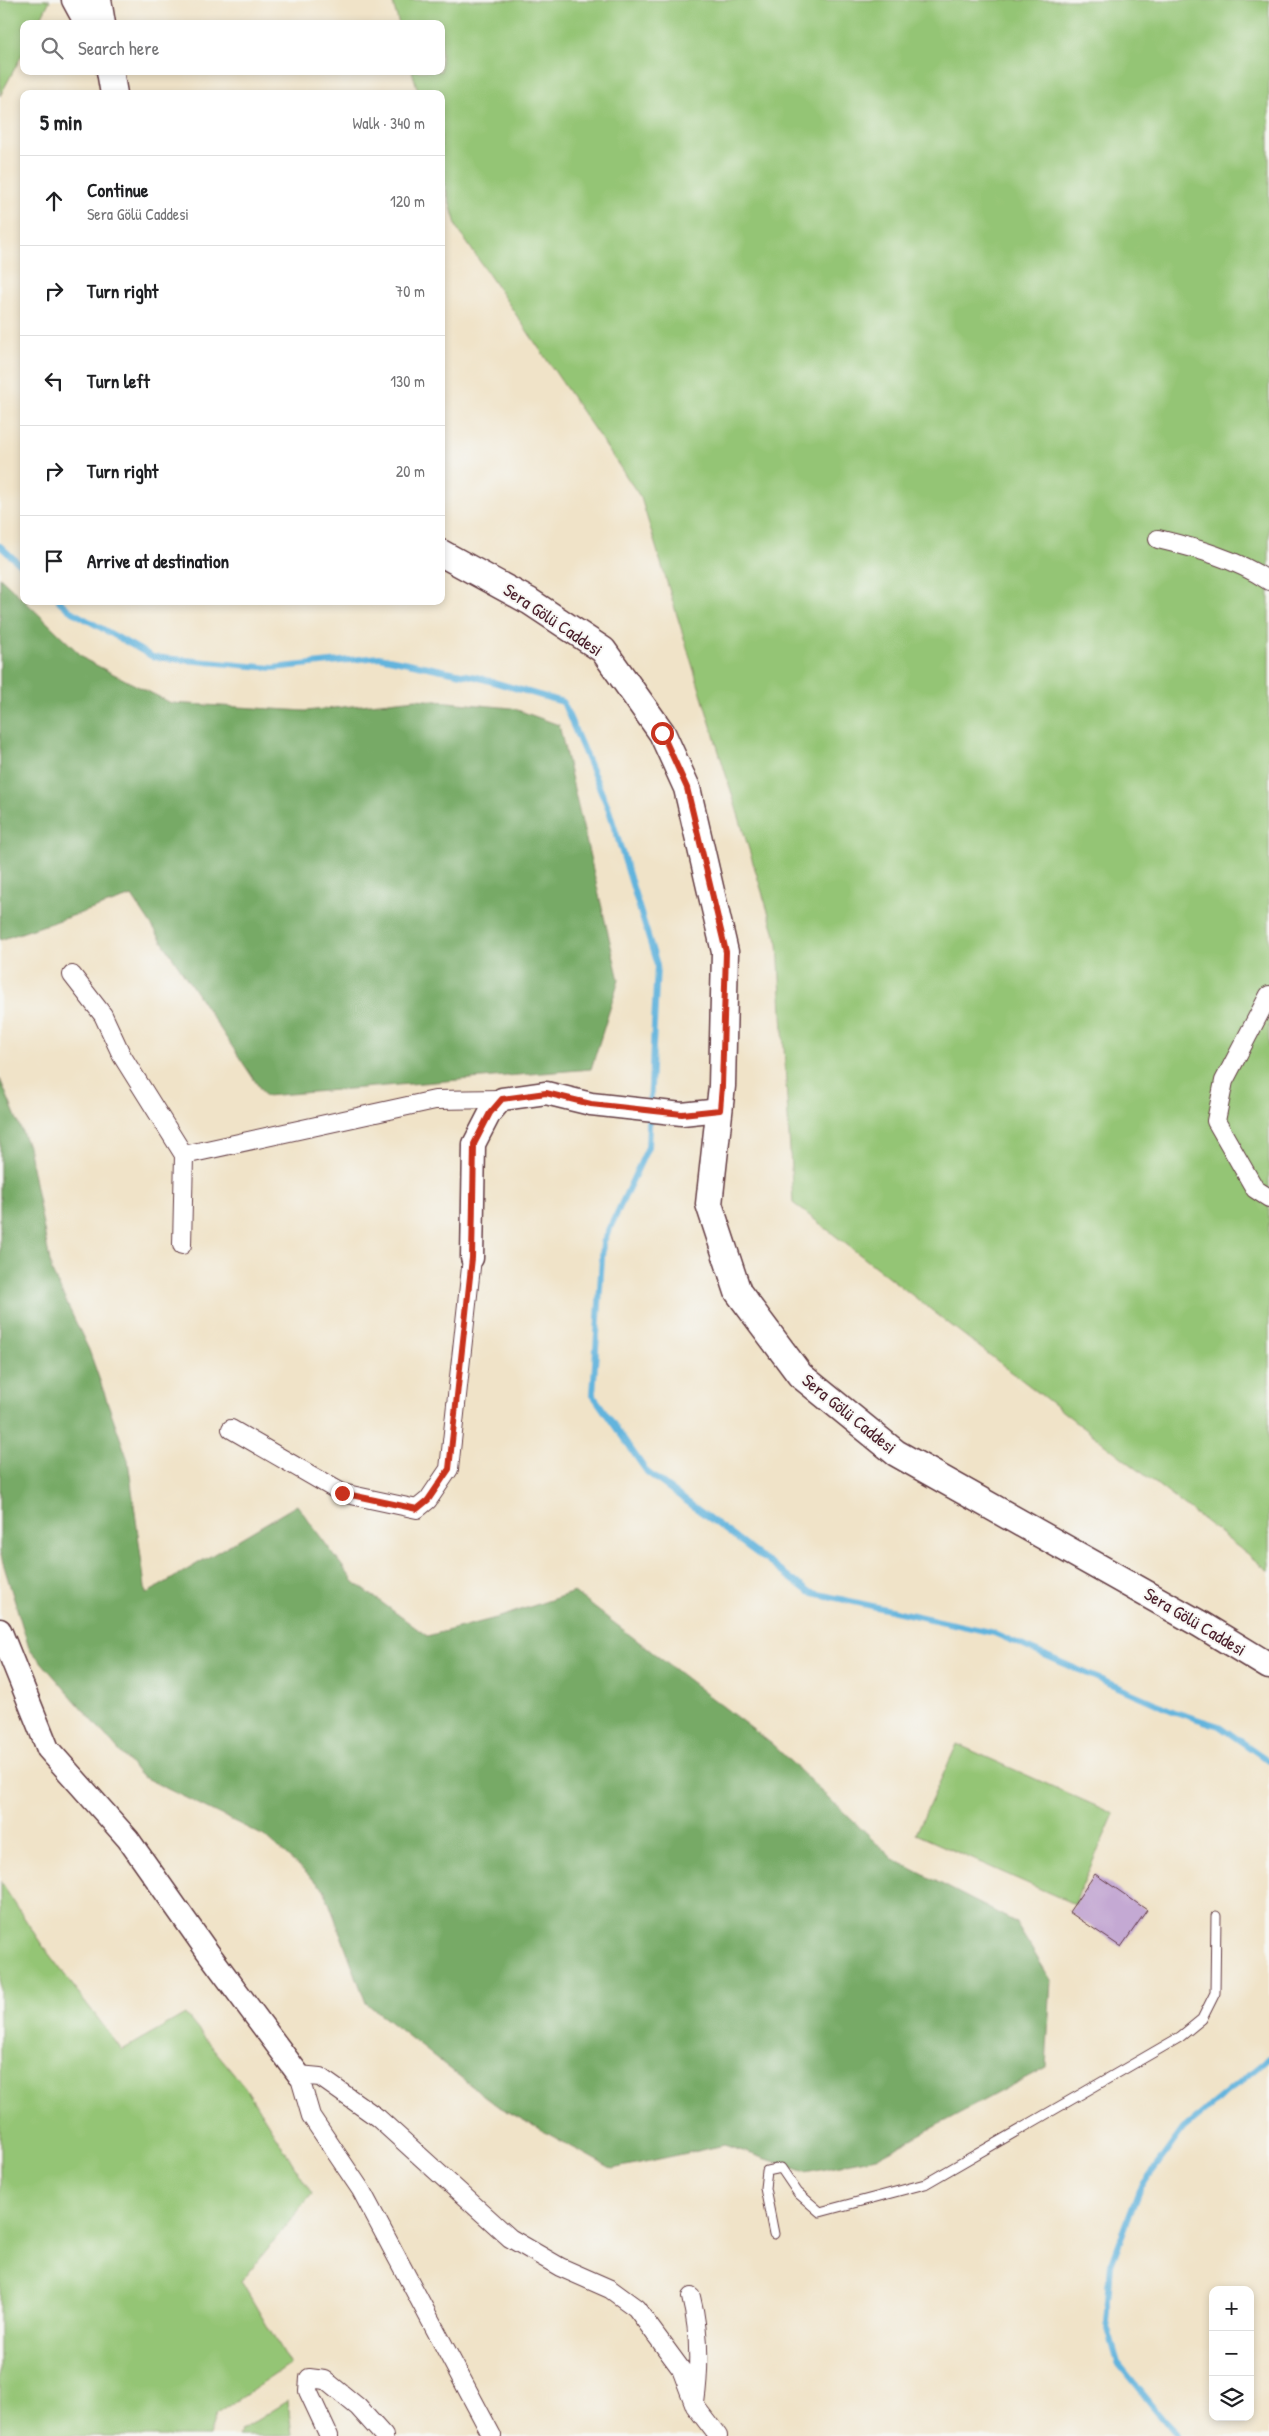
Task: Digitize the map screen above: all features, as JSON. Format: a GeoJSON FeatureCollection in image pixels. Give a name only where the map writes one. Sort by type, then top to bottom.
{"type":"FeatureCollection","features":[{"type":"Feature","properties":{"kind":"main road"},"geometry":{"type":"LineString","coordinates":[[98,0],[101,20]]}},
{"type":"Feature","properties":{"kind":"main road"},"geometry":{"type":"LineString","coordinates":[[111,75],[113,90]]}},
{"type":"Feature","properties":{"kind":"main road","name":"Sera Gölü Caddesi"},"geometry":{"type":"LineString","coordinates":[[445,555],[529,601],[603,650],[662,733],[687,788],[726,952],[722,1086],[709,1204],[738,1292],[800,1375],[896,1453],[1192,1619],[1269,1666]]}},
{"type":"Feature","properties":{"kind":"street"},"geometry":{"type":"LineString","coordinates":[[74,0],[84,20]]}},
{"type":"Feature","properties":{"kind":"street"},"geometry":{"type":"LineString","coordinates":[[1158,539],[1198,548],[1254,571],[1269,581]]}},
{"type":"Feature","properties":{"kind":"street"},"geometry":{"type":"LineString","coordinates":[[72,975],[103,1015],[122,1056],[184,1155],[182,1245]]}},
{"type":"Feature","properties":{"kind":"street"},"geometry":{"type":"LineString","coordinates":[[1269,995],[1224,1081],[1216,1121],[1255,1189],[1269,1198]]}},
{"type":"Feature","properties":{"kind":"street"},"geometry":{"type":"LineString","coordinates":[[184,1155],[435,1100],[502,1099],[546,1093],[591,1104],[682,1114],[720,1110]]}},
{"type":"Feature","properties":{"kind":"street"},"geometry":{"type":"LineString","coordinates":[[231,1429],[342,1493],[417,1509],[428,1500],[449,1469],[472,1258],[474,1144],[490,1113],[502,1099]]}},
{"type":"Feature","properties":{"kind":"street"},"geometry":{"type":"LineString","coordinates":[[0,1630],[48,1749],[128,1839],[207,1951],[299,2075],[311,2116],[361,2190],[492,2436]]}},
{"type":"Feature","properties":{"kind":"street"},"geometry":{"type":"LineString","coordinates":[[299,2075],[320,2077],[378,2118],[510,2238],[560,2267],[610,2289],[636,2308],[680,2369],[695,2406],[718,2436]]}},
{"type":"Feature","properties":{"kind":"street"},"geometry":{"type":"LineString","coordinates":[[691,2297],[696,2320],[699,2359],[695,2406]]}},
{"type":"Feature","properties":{"kind":"street"},"geometry":{"type":"LineString","coordinates":[[329,2436],[308,2391],[309,2378],[325,2380],[358,2407],[384,2436]]}},
{"type":"Feature","properties":{"kind":"lane"},"geometry":{"type":"LineString","coordinates":[[774,2234],[765,2188],[766,2172],[781,2168],[798,2193],[820,2212],[925,2184],[1180,2037],[1202,2019],[1216,1993],[1216,1916]]}},
{"type":"Feature","properties":{"kind":"green space"},"geometry":{"type":"Polygon","coordinates":[[[0,0],[50,0],[40,20],[20,20],[20,58],[0,96],[0,0]]]}},
{"type":"Feature","properties":{"kind":"green space"},"geometry":{"type":"Polygon","coordinates":[[[392,0],[1269,0],[1269,1571],[793,1203],[778,944],[641,498],[457,228],[445,186],[445,90],[418,90],[413,75],[445,75],[445,20],[398,20],[392,0]]]}},
{"type":"Feature","properties":{"kind":"green space"},"geometry":{"type":"Polygon","coordinates":[[[0,577],[20,596],[20,605],[29,605],[86,660],[171,703],[306,711],[416,699],[512,708],[559,725],[619,980],[591,1069],[265,1096],[132,896],[0,940],[0,577]]]}},
{"type":"Feature","properties":{"kind":"green space"},"geometry":{"type":"Polygon","coordinates":[[[0,1079],[28,1146],[52,1272],[89,1350],[128,1460],[146,1594],[297,1505],[354,1582],[427,1636],[500,1617],[574,1592],[773,1745],[893,1859],[1015,1922],[1051,1980],[1046,2067],[876,2158],[805,2172],[725,2145],[612,2169],[496,2105],[366,2003],[324,1889],[266,1837],[141,1776],[29,1648],[0,1553],[0,1079]]]}},
{"type":"Feature","properties":{"kind":"green space"},"geometry":{"type":"Polygon","coordinates":[[[957,1744],[1114,1814],[1074,1904],[916,1834],[957,1744]]]}},
{"type":"Feature","properties":{"kind":"green space"},"geometry":{"type":"Polygon","coordinates":[[[0,1881],[42,1945],[122,2050],[185,2014],[245,2087],[312,2194],[241,2281],[290,2365],[216,2415],[209,2436],[0,2436],[0,1881]]]}},
{"type":"Feature","properties":{"kind":"green space"},"geometry":{"type":"Polygon","coordinates":[[[288,2401],[292,2436],[238,2436],[241,2430],[288,2401]]]}},
{"type":"Feature","properties":{"kind":"building"},"geometry":{"type":"Polygon","coordinates":[[[1095,1874],[1147,1910],[1121,1947],[1069,1912],[1095,1874]]]}},
{"type":"Feature","properties":{"kind":"waterway"},"geometry":{"type":"LineString","coordinates":[[0,546],[20,564]]}},
{"type":"Feature","properties":{"kind":"waterway"},"geometry":{"type":"LineString","coordinates":[[63,605],[69,610],[153,657],[273,668],[379,657],[476,677],[563,702],[609,810],[657,965],[648,1147],[603,1243],[593,1395],[647,1472],[809,1592],[994,1633],[1175,1712],[1219,1726],[1269,1761]]}},
{"type":"Feature","properties":{"kind":"waterway"},"geometry":{"type":"LineString","coordinates":[[1177,2436],[1118,2363],[1106,2322],[1111,2265],[1139,2190],[1183,2129],[1269,2058]]}},
{"type":"Feature","properties":{"kind":"route"},"geometry":{"type":"LineString","coordinates":[[342,1493],[417,1509],[428,1500],[449,1469],[472,1258],[474,1144],[490,1113],[502,1099],[546,1093],[591,1104],[682,1114],[720,1110],[726,952],[687,788],[662,733]]}}]}
